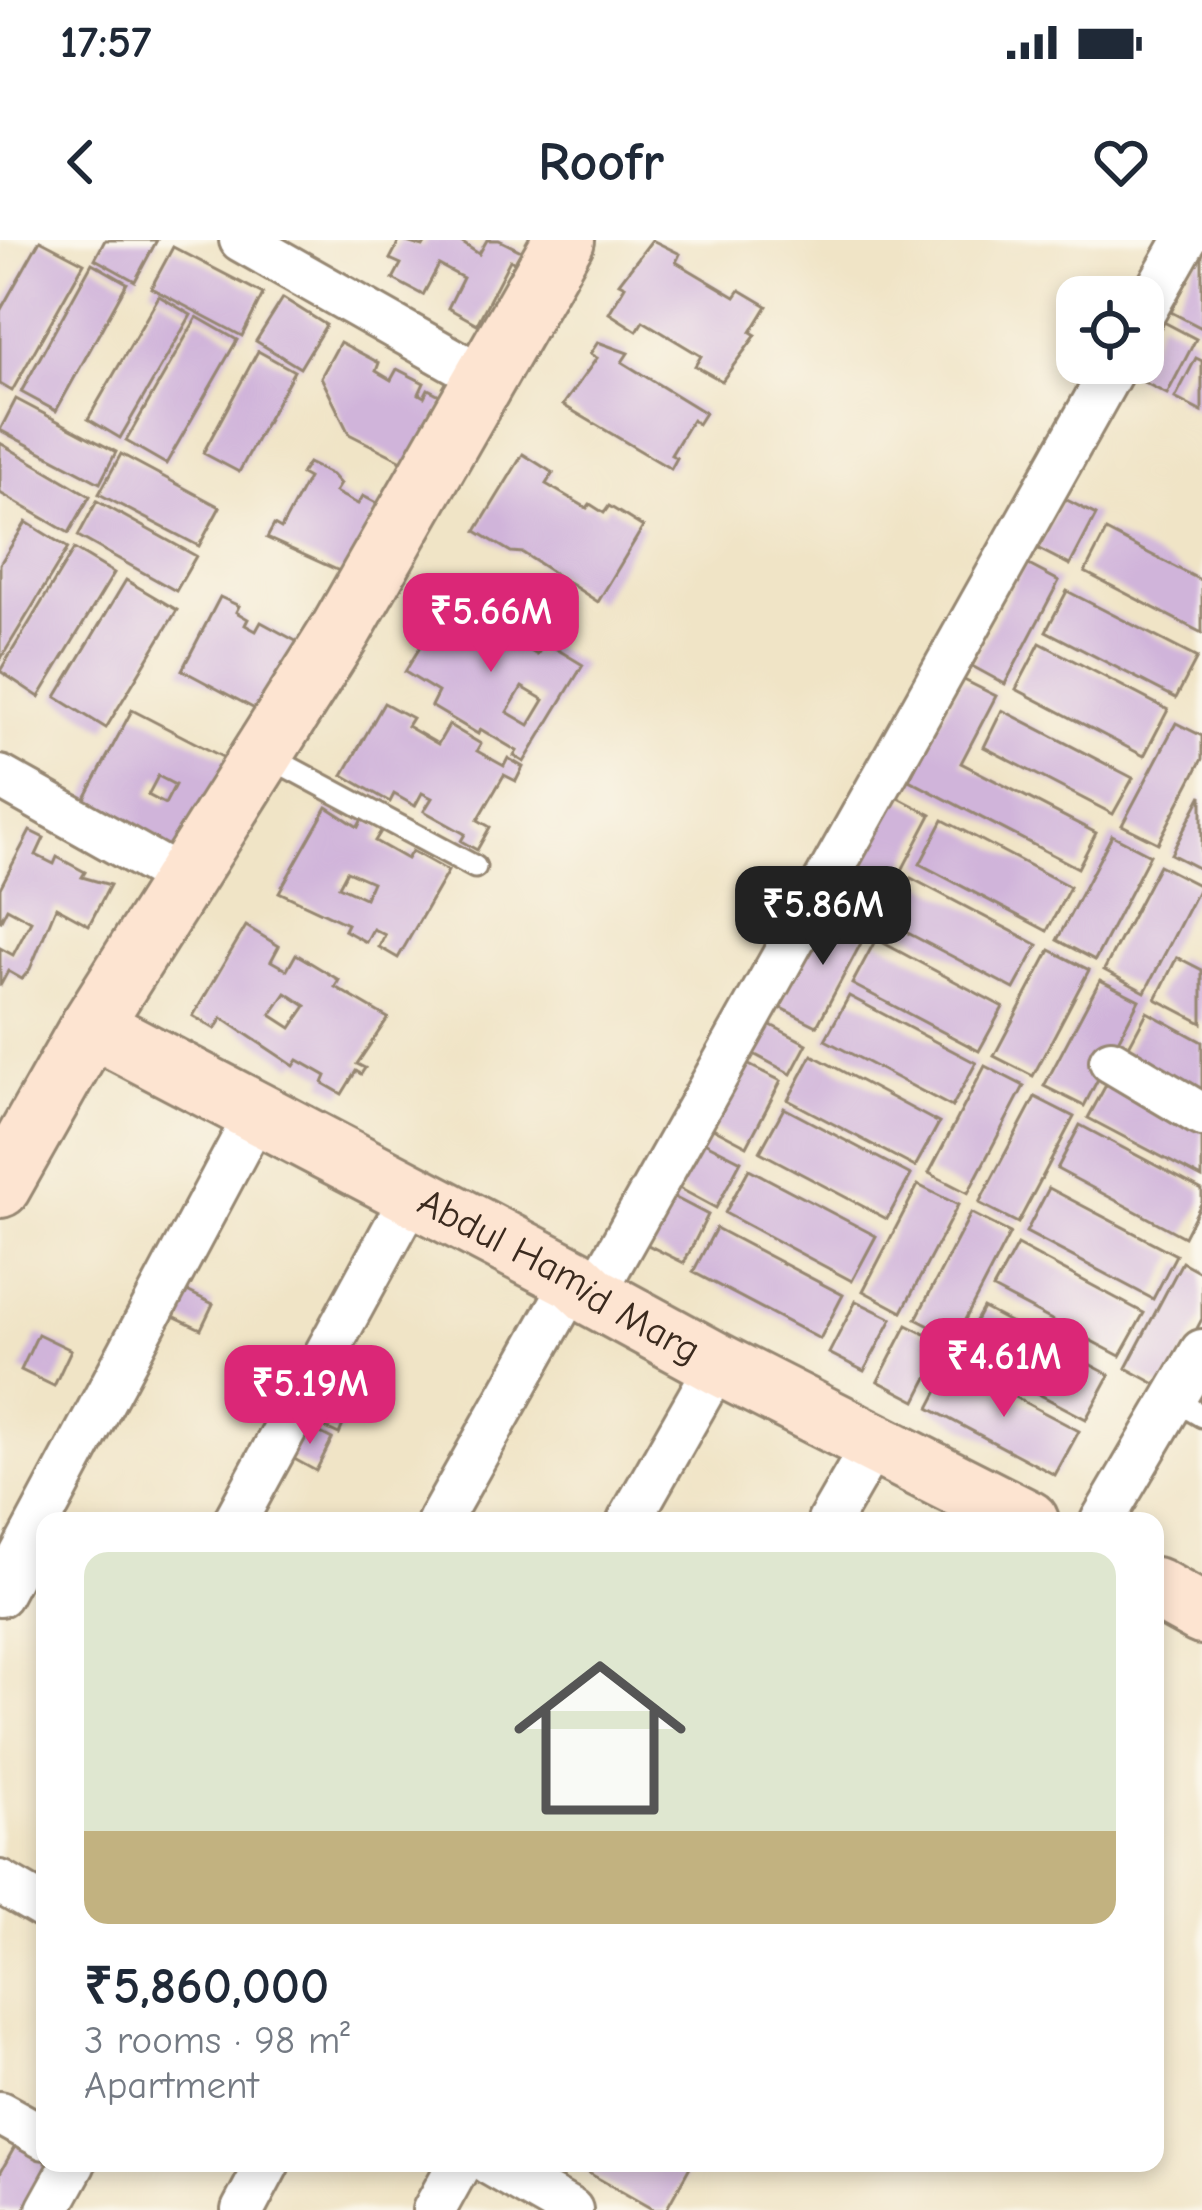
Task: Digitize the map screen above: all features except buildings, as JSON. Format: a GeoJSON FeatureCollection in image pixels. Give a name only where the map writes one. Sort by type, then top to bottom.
{"type":"FeatureCollection","features":[{"type":"Feature","properties":{"kind":"street"},"geometry":{"type":"LineString","coordinates":[[241,240],[483,377]]}},
{"type":"Feature","properties":{"kind":"street"},"geometry":{"type":"LineString","coordinates":[[0,1187],[91,1026],[341,630],[564,240]]}},
{"type":"Feature","properties":{"kind":"street"},"geometry":{"type":"LineString","coordinates":[[1164,277],[1185,240]]}},
{"type":"Feature","properties":{"kind":"street"},"geometry":{"type":"LineString","coordinates":[[445,1512],[584,1287],[1104,384]]}},
{"type":"Feature","properties":{"kind":"street"},"geometry":{"type":"LineString","coordinates":[[0,777],[185,880]]}},
{"type":"Feature","properties":{"kind":"street","name":"Abdul Hamid Marg"},"geometry":{"type":"LineString","coordinates":[[91,1026],[584,1287],[718,1364],[1010,1512]]}},
{"type":"Feature","properties":{"kind":"street"},"geometry":{"type":"LineString","coordinates":[[1111,1061],[1202,1115]]}},
{"type":"Feature","properties":{"kind":"street"},"geometry":{"type":"LineString","coordinates":[[44,1512],[256,1113]]}},
{"type":"Feature","properties":{"kind":"street"},"geometry":{"type":"LineString","coordinates":[[240,1512],[412,1196]]}},
{"type":"Feature","properties":{"kind":"street"},"geometry":{"type":"LineString","coordinates":[[1109,1512],[1188,1407],[1202,1351]]}},
{"type":"Feature","properties":{"kind":"street"},"geometry":{"type":"LineString","coordinates":[[634,1512],[718,1364]]}},
{"type":"Feature","properties":{"kind":"street"},"geometry":{"type":"LineString","coordinates":[[834,1512],[874,1443]]}},
{"type":"Feature","properties":{"kind":"street"},"geometry":{"type":"LineString","coordinates":[[0,1595],[36,1527]]}},
{"type":"Feature","properties":{"kind":"street"},"geometry":{"type":"LineString","coordinates":[[1164,1593],[1202,1614]]}},
{"type":"Feature","properties":{"kind":"street"},"geometry":{"type":"LineString","coordinates":[[0,2113],[36,2133]]}},
{"type":"Feature","properties":{"kind":"street"},"geometry":{"type":"LineString","coordinates":[[48,2210],[69,2172]]}},
{"type":"Feature","properties":{"kind":"street"},"geometry":{"type":"LineString","coordinates":[[243,2210],[263,2172]]}},
{"type":"Feature","properties":{"kind":"street"},"geometry":{"type":"LineString","coordinates":[[434,2210],[455,2172]]}},
{"type":"Feature","properties":{"kind":"street"},"geometry":{"type":"LineString","coordinates":[[505,2172],[571,2210]]}},
{"type":"Feature","properties":{"kind":"lane"},"geometry":{"type":"LineString","coordinates":[[263,754],[475,866]]}}]}
